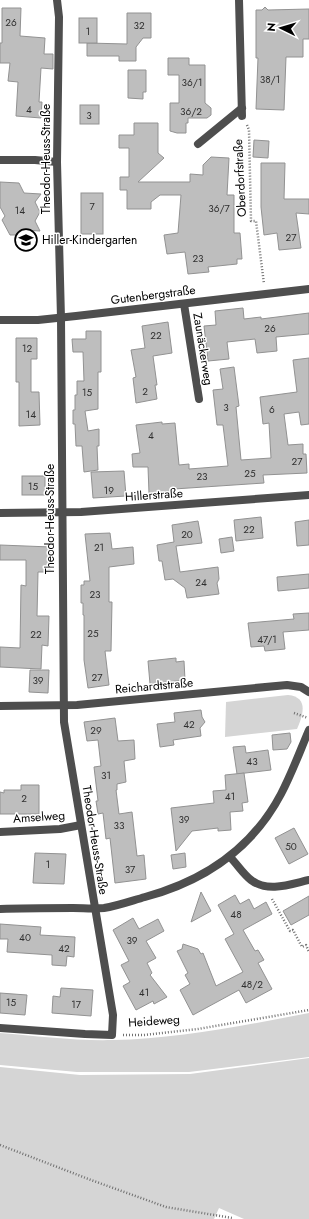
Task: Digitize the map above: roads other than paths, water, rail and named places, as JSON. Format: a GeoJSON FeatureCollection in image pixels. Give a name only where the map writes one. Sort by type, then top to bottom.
{"type":"FeatureCollection","features":[{"type":"Feature","properties":{"kind":"street","name":"Theodor-Heuss-Straße"},"geometry":{"type":"LineString","coordinates":[[57,0],[59,17],[57,162],[61,318],[63,706],[64,722],[113,1015],[112,1034]]}},
{"type":"Feature","properties":{"kind":"street","name":"Oberdorfstraße"},"geometry":{"type":"LineString","coordinates":[[198,144],[242,112],[239,0]]}},
{"type":"Feature","properties":{"kind":"street"},"geometry":{"type":"LineString","coordinates":[[0,160],[35,160],[57,162]]}},
{"type":"Feature","properties":{"kind":"street","name":"Gutenbergstraße"},"geometry":{"type":"LineString","coordinates":[[0,320],[61,318],[309,289]]}},
{"type":"Feature","properties":{"kind":"street","name":"Zaunäckerweg"},"geometry":{"type":"LineString","coordinates":[[184,304],[199,399]]}},
{"type":"Feature","properties":{"kind":"street","name":"Hillerstraße"},"geometry":{"type":"LineString","coordinates":[[0,513],[89,512],[309,495]]}},
{"type":"Feature","properties":{"kind":"street","name":"Reichardtstraße"},"geometry":{"type":"LineString","coordinates":[[0,706],[63,706],[288,685],[301,687],[309,692]]}},
{"type":"Feature","properties":{"kind":"street"},"geometry":{"type":"LineString","coordinates":[[0,908],[103,908],[159,893],[198,878],[230,857],[254,834],[276,804],[309,730]]}},
{"type":"Feature","properties":{"kind":"street","name":"Amselweg"},"geometry":{"type":"LineString","coordinates":[[0,832],[60,829],[81,825]]}},
{"type":"Feature","properties":{"kind":"street"},"geometry":{"type":"LineString","coordinates":[[230,857],[251,880],[260,884],[271,887],[309,880]]}},
{"type":"Feature","properties":{"kind":"street","name":"Heideweg"},"geometry":{"type":"LineString","coordinates":[[0,1028],[85,1034],[112,1034]]}},
{"type":"Feature","properties":{"kind":"place","name":"Hiller-Kindergarten"},"geometry":{"type":"Point","coordinates":[26,240]}}]}
